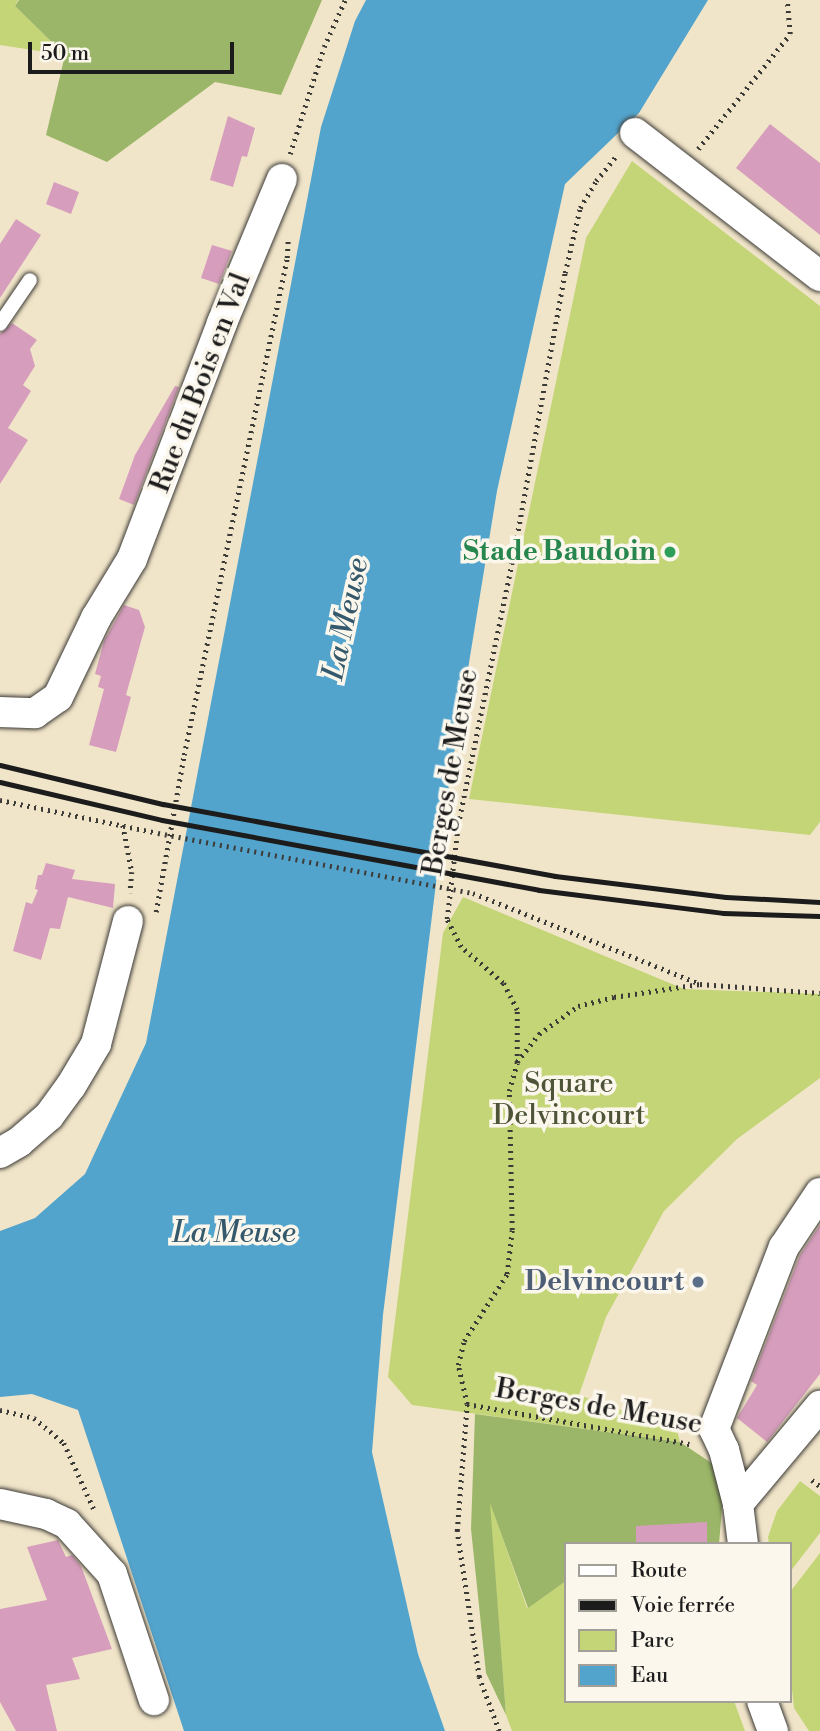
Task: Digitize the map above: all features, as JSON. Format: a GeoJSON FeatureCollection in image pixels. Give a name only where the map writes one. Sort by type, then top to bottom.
{"type":"FeatureCollection","features":[{"type":"Feature","properties":{"kind":"street"},"geometry":{"type":"LineString","coordinates":[[635,133],[820,276]]}},
{"type":"Feature","properties":{"kind":"street","name":"Rue du Bois en Val"},"geometry":{"type":"LineString","coordinates":[[0,712],[35,713],[58,697],[96,618],[132,559],[222,323],[282,179]]}},
{"type":"Feature","properties":{"kind":"street"},"geometry":{"type":"LineString","coordinates":[[0,1153],[19,1142],[49,1116],[71,1086],[96,1044],[141,919]]}},
{"type":"Feature","properties":{"kind":"street"},"geometry":{"type":"LineString","coordinates":[[743,1542],[738,1504],[724,1450],[714,1429],[784,1247],[820,1193]]}},
{"type":"Feature","properties":{"kind":"street"},"geometry":{"type":"LineString","coordinates":[[738,1504],[820,1406]]}},
{"type":"Feature","properties":{"kind":"street"},"geometry":{"type":"LineString","coordinates":[[0,1504],[46,1514],[67,1524],[112,1574],[154,1700]]}},
{"type":"Feature","properties":{"kind":"street"},"geometry":{"type":"LineString","coordinates":[[763,1703],[773,1731]]}},
{"type":"Feature","properties":{"kind":"lane"},"geometry":{"type":"LineString","coordinates":[[0,324],[30,280]]}},
{"type":"Feature","properties":{"kind":"path"},"geometry":{"type":"LineString","coordinates":[[282,179],[324,47],[345,0]]}},
{"type":"Feature","properties":{"kind":"path"},"geometry":{"type":"LineString","coordinates":[[682,169],[790,34],[787,0]]}},
{"type":"Feature","properties":{"kind":"path","name":"Berges de Meuse"},"geometry":{"type":"LineString","coordinates":[[499,1731],[479,1677],[457,1531],[467,1404],[458,1365],[464,1341],[507,1274],[512,1230],[509,1091],[517,1063],[517,1010],[503,983],[461,947],[447,919],[458,825],[513,558],[565,273],[580,208],[596,181],[635,133]]}},
{"type":"Feature","properties":{"kind":"path"},"geometry":{"type":"LineString","coordinates":[[141,919],[184,755],[287,258],[288,231]]}},
{"type":"Feature","properties":{"kind":"path"},"geometry":{"type":"LineString","coordinates":[[0,800],[473,893],[700,984]]}},
{"type":"Feature","properties":{"kind":"path"},"geometry":{"type":"LineString","coordinates":[[123,825],[141,919]]}},
{"type":"Feature","properties":{"kind":"path"},"geometry":{"type":"LineString","coordinates":[[517,1063],[539,1034],[578,1006],[614,997],[700,984],[820,993]]}},
{"type":"Feature","properties":{"kind":"path","name":"Berges de Meuse"},"geometry":{"type":"LineString","coordinates":[[467,1404],[724,1450]]}},
{"type":"Feature","properties":{"kind":"path"},"geometry":{"type":"LineString","coordinates":[[0,1410],[34,1418],[64,1443],[96,1516]]}},
{"type":"Feature","properties":{"kind":"path"},"geometry":{"type":"LineString","coordinates":[[812,1480],[820,1486]]}},
{"type":"Feature","properties":{"kind":"green space"},"geometry":{"type":"Polygon","coordinates":[[[0,0],[18,0],[15,6],[65,55],[0,45],[0,0]]]}},
{"type":"Feature","properties":{"kind":"green space"},"geometry":{"type":"Polygon","coordinates":[[[19,0],[322,0],[281,95],[215,82],[107,162],[46,135],[65,55],[15,6],[19,0]]]}},
{"type":"Feature","properties":{"kind":"green space","name":"Stade Baudoin"},"geometry":{"type":"Polygon","coordinates":[[[632,161],[820,306],[820,822],[810,835],[469,799],[586,238],[632,161]]]}},
{"type":"Feature","properties":{"kind":"green space","name":"Square Delvincourt"},"geometry":{"type":"Polygon","coordinates":[[[463,897],[684,989],[820,994],[820,1078],[737,1139],[664,1211],[606,1317],[579,1395],[677,1430],[680,1442],[412,1405],[388,1377],[443,933],[463,897]]]}},
{"type":"Feature","properties":{"kind":"green space"},"geometry":{"type":"Polygon","coordinates":[[[475,1414],[680,1442],[725,1472],[719,1542],[564,1542],[564,1582],[528,1608],[490,1503],[506,1715],[486,1673],[471,1529],[475,1414]]]}},
{"type":"Feature","properties":{"kind":"green space"},"geometry":{"type":"Polygon","coordinates":[[[800,1481],[820,1496],[820,1533],[792,1569],[792,1542],[769,1542],[777,1511],[800,1481]]]}},
{"type":"Feature","properties":{"kind":"green space"},"geometry":{"type":"Polygon","coordinates":[[[489,1499],[527,1608],[564,1582],[564,1703],[735,1703],[745,1731],[512,1731],[506,1715],[489,1499]]]}},
{"type":"Feature","properties":{"kind":"green space"},"geometry":{"type":"Polygon","coordinates":[[[820,1553],[820,1731],[809,1731],[794,1708],[792,1589],[820,1553]]]}},
{"type":"Feature","properties":{"kind":"water","name":"La Meuse"},"geometry":{"type":"Polygon","coordinates":[[[366,0],[708,0],[639,113],[565,184],[497,491],[445,810],[383,1315],[372,1452],[418,1654],[445,1731],[184,1731],[78,1410],[32,1394],[0,1397],[0,1231],[35,1218],[85,1174],[146,1043],[321,127],[355,21],[366,0]]]}},
{"type":"Feature","properties":{"kind":"building"},"geometry":{"type":"Polygon","coordinates":[[[228,116],[255,128],[247,157],[242,156],[233,187],[210,180],[228,116]]]}},
{"type":"Feature","properties":{"kind":"building"},"geometry":{"type":"Polygon","coordinates":[[[770,124],[820,163],[820,235],[736,168],[770,124]]]}},
{"type":"Feature","properties":{"kind":"building"},"geometry":{"type":"Polygon","coordinates":[[[54,182],[79,192],[71,214],[46,204],[54,182]]]}},
{"type":"Feature","properties":{"kind":"building"},"geometry":{"type":"Polygon","coordinates":[[[16,219],[41,235],[0,298],[0,244],[16,219]]]}},
{"type":"Feature","properties":{"kind":"building"},"geometry":{"type":"Polygon","coordinates":[[[212,245],[232,251],[219,284],[201,278],[212,245]]]}},
{"type":"Feature","properties":{"kind":"building"},"geometry":{"type":"Polygon","coordinates":[[[12,323],[37,340],[30,349],[35,366],[23,385],[31,391],[8,428],[28,440],[0,484],[0,334],[12,323]]]}},
{"type":"Feature","properties":{"kind":"building"},"geometry":{"type":"Polygon","coordinates":[[[175,386],[179,387],[134,505],[119,499],[135,455],[175,386]]]}},
{"type":"Feature","properties":{"kind":"building"},"geometry":{"type":"Polygon","coordinates":[[[124,605],[139,610],[145,627],[126,695],[131,697],[116,752],[89,745],[104,689],[98,687],[101,676],[95,674],[104,641],[124,605]]]}},
{"type":"Feature","properties":{"kind":"building"},"geometry":{"type":"Polygon","coordinates":[[[46,863],[75,870],[72,879],[115,884],[113,908],[68,897],[60,929],[50,928],[41,960],[13,951],[26,902],[32,904],[38,890],[35,889],[38,875],[42,875],[46,863]]]}},
{"type":"Feature","properties":{"kind":"building"},"geometry":{"type":"Polygon","coordinates":[[[820,1225],[820,1374],[767,1442],[737,1418],[757,1385],[751,1381],[800,1255],[820,1225]]]}},
{"type":"Feature","properties":{"kind":"building"},"geometry":{"type":"Polygon","coordinates":[[[707,1522],[707,1542],[636,1542],[636,1526],[707,1522]]]}},
{"type":"Feature","properties":{"kind":"building"},"geometry":{"type":"Polygon","coordinates":[[[58,1540],[66,1557],[72,1555],[81,1566],[112,1649],[72,1658],[80,1679],[46,1685],[57,1731],[16,1731],[0,1702],[0,1609],[47,1600],[27,1547],[58,1540]]]}},
{"type":"Feature","properties":{"kind":"railway"},"geometry":{"type":"LineString","coordinates":[[0,765],[163,804],[555,876],[726,897],[820,902]]}},
{"type":"Feature","properties":{"kind":"railway"},"geometry":{"type":"LineString","coordinates":[[0,782],[162,820],[539,890],[723,913],[820,916]]}},
{"type":"Feature","properties":{"kind":"place","name":"Stade Baudoin"},"geometry":{"type":"Point","coordinates":[670,552]}},
{"type":"Feature","properties":{"kind":"place","name":"Delvincourt"},"geometry":{"type":"Point","coordinates":[698,1282]}}]}
